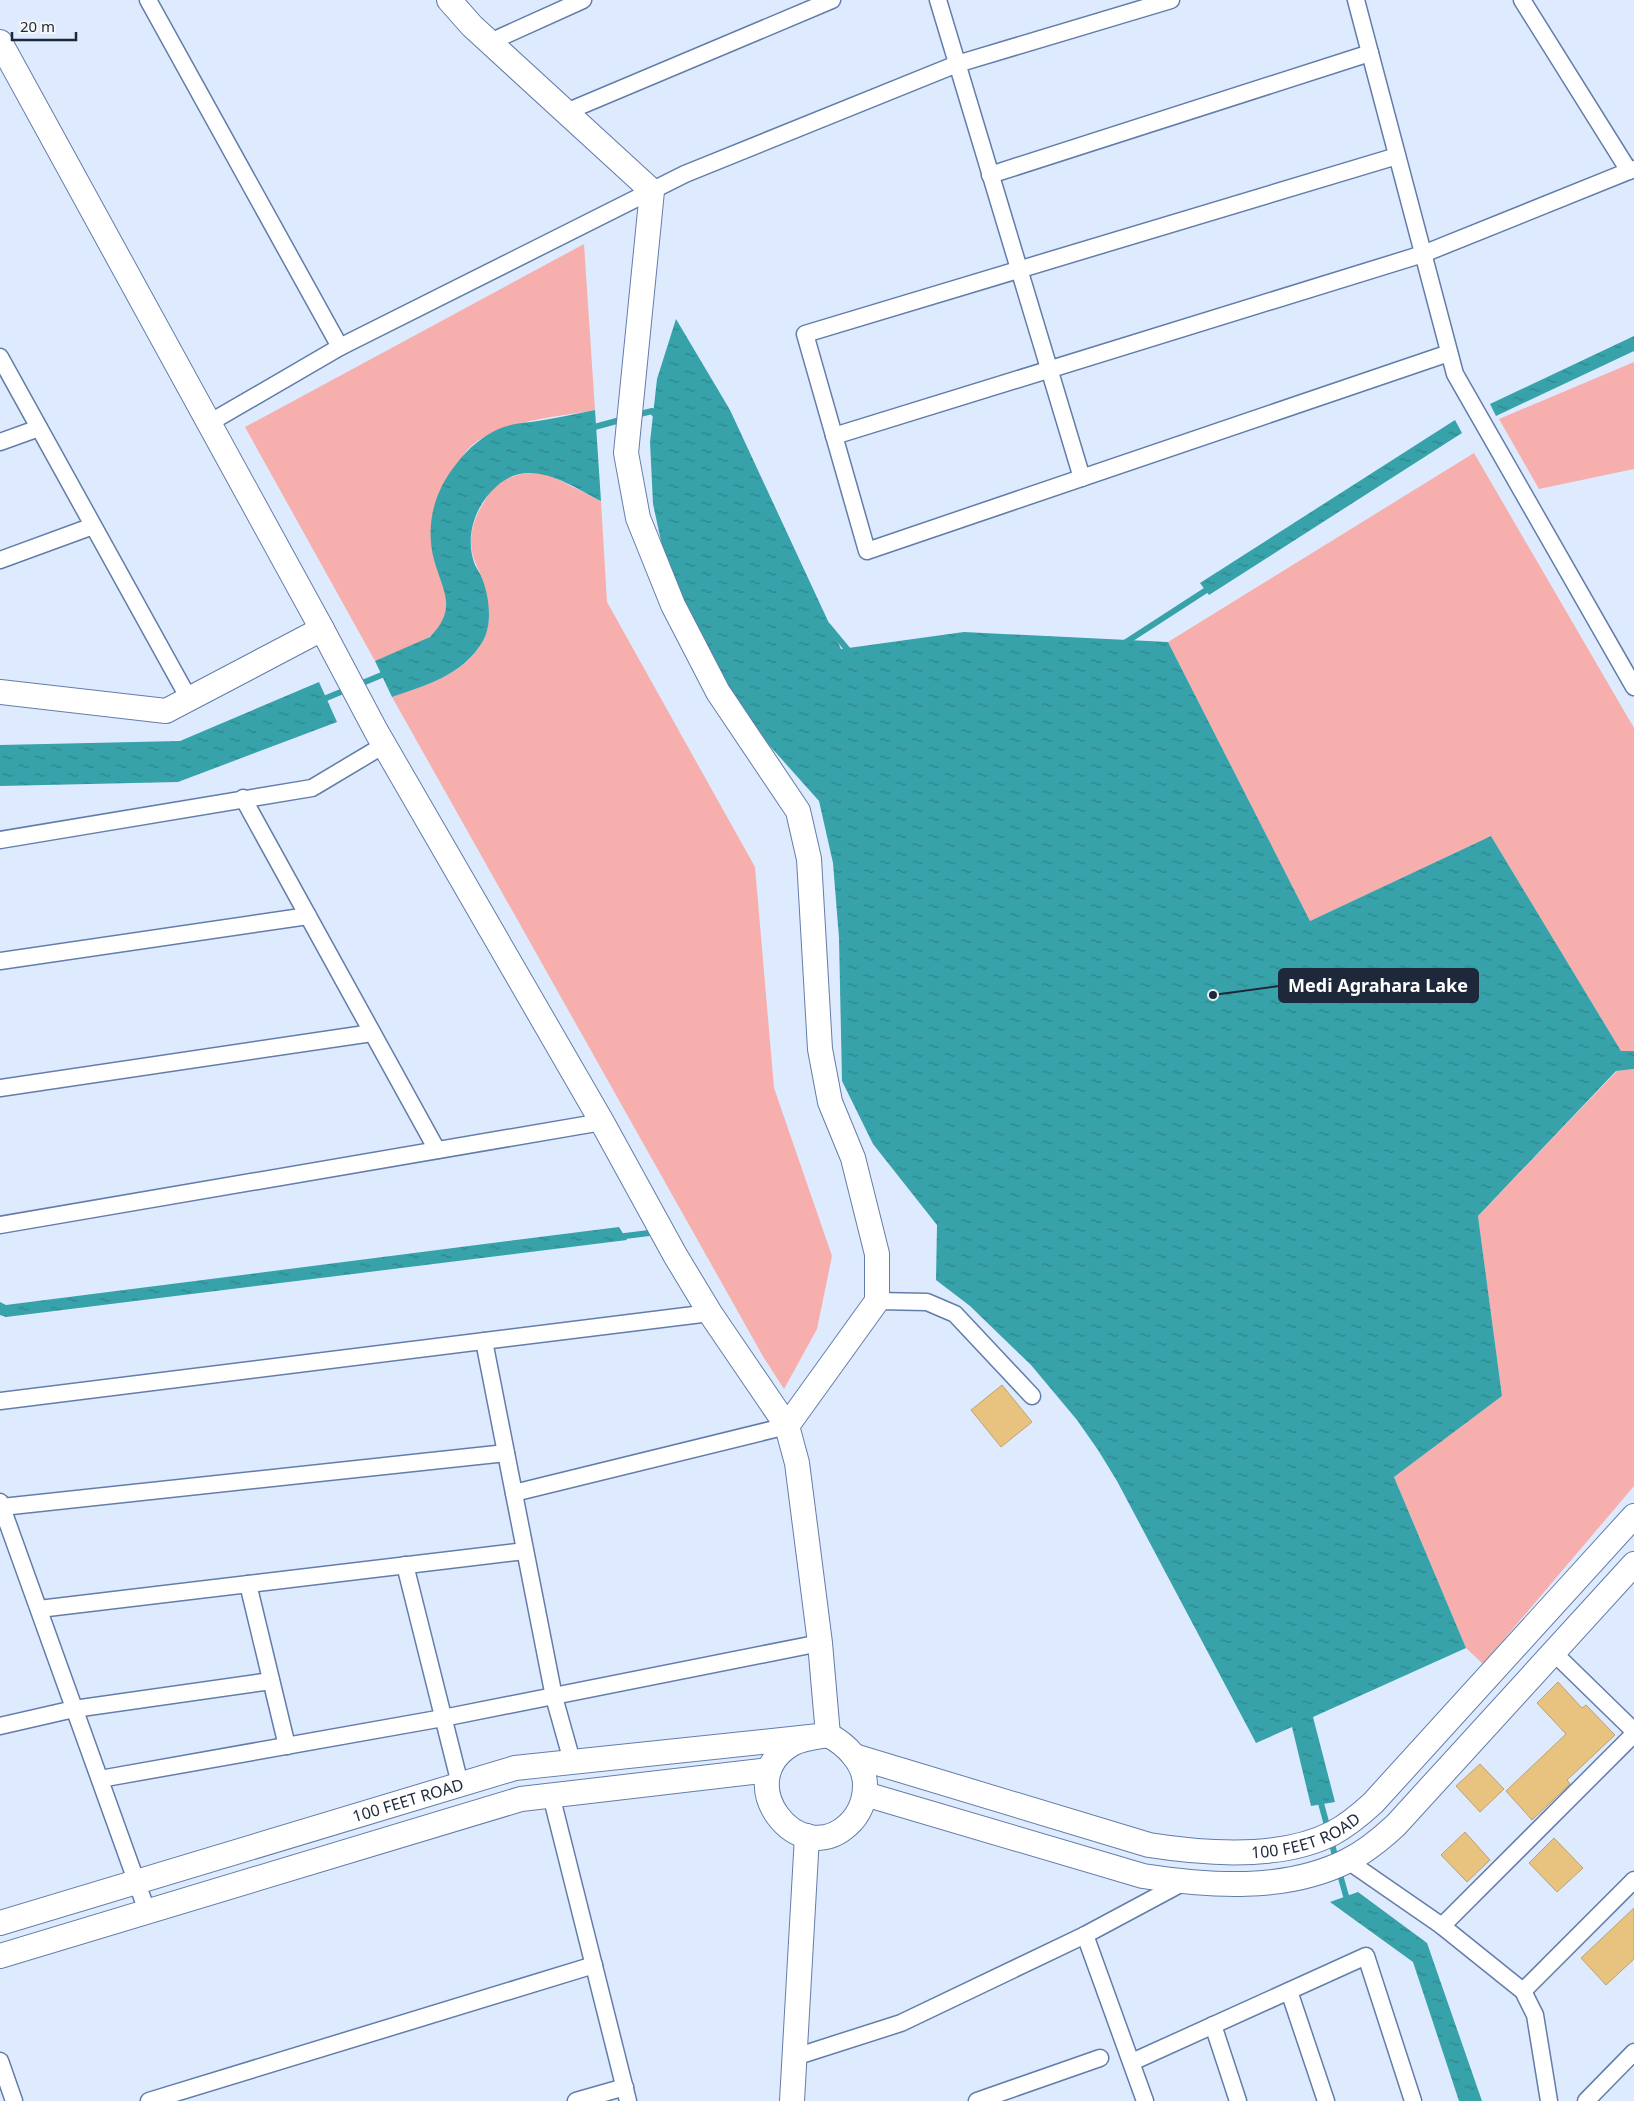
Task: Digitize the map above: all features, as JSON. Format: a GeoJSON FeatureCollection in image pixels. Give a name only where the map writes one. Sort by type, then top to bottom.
{"type":"FeatureCollection","features":[{"type":"Feature","properties":{"kind":"street"},"geometry":{"type":"LineString","coordinates":[[148,0],[340,348]]}},
{"type":"Feature","properties":{"kind":"street"},"geometry":{"type":"LineString","coordinates":[[448,0],[490,42],[652,191]]}},
{"type":"Feature","properties":{"kind":"street"},"geometry":{"type":"LineString","coordinates":[[490,42],[583,0]]}},
{"type":"Feature","properties":{"kind":"street"},"geometry":{"type":"LineString","coordinates":[[566,112],[832,0]]}},
{"type":"Feature","properties":{"kind":"street"},"geometry":{"type":"LineString","coordinates":[[938,0],[1082,478]]}},
{"type":"Feature","properties":{"kind":"street"},"geometry":{"type":"LineString","coordinates":[[209,423],[340,348],[685,174],[957,64],[1171,0]]}},
{"type":"Feature","properties":{"kind":"street"},"geometry":{"type":"LineString","coordinates":[[1356,0],[1455,374],[1634,687]]}},
{"type":"Feature","properties":{"kind":"street"},"geometry":{"type":"LineString","coordinates":[[834,436],[1423,254],[1631,170],[1522,0]]}},
{"type":"Feature","properties":{"kind":"street"},"geometry":{"type":"LineString","coordinates":[[0,42],[380,738],[602,1122],[675,1255],[710,1313],[787,1426],[797,1463],[820,1643],[828,1735]]}},
{"type":"Feature","properties":{"kind":"street"},"geometry":{"type":"LineString","coordinates":[[990,175],[1370,53]]}},
{"type":"Feature","properties":{"kind":"street"},"geometry":{"type":"LineString","coordinates":[[1397,156],[805,334],[867,552],[1449,354]]}},
{"type":"Feature","properties":{"kind":"street"},"geometry":{"type":"LineString","coordinates":[[514,1493],[787,1426],[877,1301],[877,1254],[853,1158],[830,1102],[820,1049],[809,859],[798,811],[718,692],[672,605],[638,518],[626,453],[652,191]]}},
{"type":"Feature","properties":{"kind":"street"},"geometry":{"type":"LineString","coordinates":[[0,357],[183,688]]}},
{"type":"Feature","properties":{"kind":"street"},"geometry":{"type":"LineString","coordinates":[[0,442],[39,428]]}},
{"type":"Feature","properties":{"kind":"street"},"geometry":{"type":"LineString","coordinates":[[0,560],[94,526]]}},
{"type":"Feature","properties":{"kind":"street"},"geometry":{"type":"LineString","coordinates":[[0,692],[166,711],[322,629]]}},
{"type":"Feature","properties":{"kind":"street"},"geometry":{"type":"LineString","coordinates":[[0,840],[312,788],[380,738]]}},
{"type":"Feature","properties":{"kind":"street"},"geometry":{"type":"LineString","coordinates":[[243,798],[437,1150]]}},
{"type":"Feature","properties":{"kind":"street"},"geometry":{"type":"LineString","coordinates":[[0,961],[308,916]]}},
{"type":"Feature","properties":{"kind":"street"},"geometry":{"type":"LineString","coordinates":[[0,1088],[372,1032]]}},
{"type":"Feature","properties":{"kind":"street"},"geometry":{"type":"LineString","coordinates":[[0,1225],[602,1122]]}},
{"type":"Feature","properties":{"kind":"street"},"geometry":{"type":"LineString","coordinates":[[877,1301],[927,1302],[955,1314],[1032,1396]]}},
{"type":"Feature","properties":{"kind":"street"},"geometry":{"type":"LineString","coordinates":[[0,1401],[710,1313]]}},
{"type":"Feature","properties":{"kind":"street"},"geometry":{"type":"LineString","coordinates":[[484,1341],[554,1697],[572,1762]]}},
{"type":"Feature","properties":{"kind":"street"},"geometry":{"type":"LineString","coordinates":[[147,1911],[1,1505],[506,1453]]}},
{"type":"Feature","properties":{"kind":"street","name":"100 FEET ROAD"},"geometry":{"type":"LineString","coordinates":[[854,1756],[1149,1845],[1187,1850],[1253,1852],[1304,1844],[1333,1833],[1360,1814],[1634,1516]]}},
{"type":"Feature","properties":{"kind":"street"},"geometry":{"type":"LineString","coordinates":[[39,1609],[525,1550]]}},
{"type":"Feature","properties":{"kind":"street","name":"100 FEET ROAD"},"geometry":{"type":"LineString","coordinates":[[865,1794],[1143,1876],[1184,1882],[1256,1884],[1312,1875],[1348,1861],[1381,1839],[1396,1825],[1634,1564]]}},
{"type":"Feature","properties":{"kind":"street"},"geometry":{"type":"LineString","coordinates":[[405,1565],[460,1784]]}},
{"type":"Feature","properties":{"kind":"street"},"geometry":{"type":"LineString","coordinates":[[248,1584],[286,1746]]}},
{"type":"Feature","properties":{"kind":"street"},"geometry":{"type":"LineString","coordinates":[[100,1780],[554,1697],[820,1643]]}},
{"type":"Feature","properties":{"kind":"street"},"geometry":{"type":"LineString","coordinates":[[1442,1926],[1634,1732],[1553,1652]]}},
{"type":"Feature","properties":{"kind":"street"},"geometry":{"type":"LineString","coordinates":[[0,1726],[74,1708],[271,1680]]}},
{"type":"Feature","properties":{"kind":"street"},"geometry":{"type":"LineString","coordinates":[[828,1735],[836,1739],[854,1756],[861,1767],[865,1780],[865,1794],[862,1807],[845,1828],[827,1835],[807,1836],[794,1832],[784,1825],[773,1811],[767,1794],[769,1770],[782,1751],[793,1743],[828,1735]]}},
{"type":"Feature","properties":{"kind":"street","name":"100 FEET ROAD"},"geometry":{"type":"LineString","coordinates":[[0,1923],[515,1768],[828,1735]]}},
{"type":"Feature","properties":{"kind":"street","name":"100 FEET ROAD"},"geometry":{"type":"LineString","coordinates":[[0,1956],[521,1799],[769,1770]]}},
{"type":"Feature","properties":{"kind":"street"},"geometry":{"type":"LineString","coordinates":[[551,1795],[627,2094],[576,2101]]}},
{"type":"Feature","properties":{"kind":"street"},"geometry":{"type":"LineString","coordinates":[[792,2101],[807,1836]]}},
{"type":"Feature","properties":{"kind":"street"},"geometry":{"type":"LineString","coordinates":[[1348,1861],[1442,1926],[1523,1991],[1535,2015],[1549,2101]]}},
{"type":"Feature","properties":{"kind":"street"},"geometry":{"type":"LineString","coordinates":[[1523,1991],[1634,1880]]}},
{"type":"Feature","properties":{"kind":"street"},"geometry":{"type":"LineString","coordinates":[[795,2057],[901,2023],[1085,1934],[1184,1882]]}},
{"type":"Feature","properties":{"kind":"street"},"geometry":{"type":"LineString","coordinates":[[1085,1934],[1145,2101]]}},
{"type":"Feature","properties":{"kind":"street"},"geometry":{"type":"LineString","coordinates":[[1132,2062],[1366,1956],[1413,2101]]}},
{"type":"Feature","properties":{"kind":"street"},"geometry":{"type":"LineString","coordinates":[[149,2101],[594,1965]]}},
{"type":"Feature","properties":{"kind":"street"},"geometry":{"type":"LineString","coordinates":[[1289,1991],[1326,2101]]}},
{"type":"Feature","properties":{"kind":"street"},"geometry":{"type":"LineString","coordinates":[[1213,2025],[1238,2101]]}},
{"type":"Feature","properties":{"kind":"street"},"geometry":{"type":"LineString","coordinates":[[1586,2101],[1634,2052]]}},
{"type":"Feature","properties":{"kind":"street"},"geometry":{"type":"LineString","coordinates":[[977,2101],[1100,2058]]}},
{"type":"Feature","properties":{"kind":"street"},"geometry":{"type":"LineString","coordinates":[[0,2061],[14,2101]]}},
{"type":"Feature","properties":{"kind":"shaded area"},"geometry":{"type":"Polygon","coordinates":[[[584,244],[595,410],[543,418],[506,427],[475,443],[464,454],[433,536],[434,559],[446,595],[446,612],[442,622],[431,636],[375,661],[245,427],[584,244]]]}},
{"type":"Feature","properties":{"kind":"shaded area"},"geometry":{"type":"Polygon","coordinates":[[[1634,362],[1634,469],[1539,489],[1499,419],[1634,362]]]}},
{"type":"Feature","properties":{"kind":"shaded area"},"geometry":{"type":"Polygon","coordinates":[[[1474,453],[1634,728],[1634,1051],[1621,1051],[1491,836],[1310,921],[1168,642],[1474,453]]]}},
{"type":"Feature","properties":{"kind":"shaded area"},"geometry":{"type":"Polygon","coordinates":[[[539,473],[549,475],[601,501],[607,602],[755,867],[774,1088],[832,1256],[817,1329],[784,1389],[764,1358],[392,697],[431,683],[455,670],[475,653],[483,641],[489,618],[488,601],[472,552],[471,536],[474,524],[484,502],[497,485],[516,475],[539,473]]]}},
{"type":"Feature","properties":{"kind":"shaded area"},"geometry":{"type":"Polygon","coordinates":[[[1634,1069],[1634,1486],[1483,1664],[1466,1648],[1394,1477],[1502,1396],[1478,1216],[1617,1071],[1634,1069]]]}},
{"type":"Feature","properties":{"kind":"water"},"geometry":{"type":"Polygon","coordinates":[[[676,319],[730,410],[841,649],[964,632],[1168,642],[1310,921],[1491,836],[1621,1051],[1634,1051],[1634,1069],[1616,1071],[1478,1216],[1502,1396],[1394,1477],[1466,1648],[1313,1717],[1335,1802],[1311,1806],[1292,1727],[1256,1743],[1117,1481],[1077,1420],[1031,1365],[970,1306],[936,1280],[937,1225],[873,1144],[842,1081],[839,938],[833,863],[819,801],[769,745],[718,672],[666,564],[653,504],[650,442],[657,379],[676,319]]]}},
{"type":"Feature","properties":{"kind":"water"},"geometry":{"type":"Polygon","coordinates":[[[1634,336],[1634,351],[1496,416],[1490,404],[1634,336]]]}},
{"type":"Feature","properties":{"kind":"water"},"geometry":{"type":"Polygon","coordinates":[[[595,410],[601,501],[563,481],[536,473],[523,473],[510,477],[497,486],[477,512],[471,533],[472,554],[487,593],[489,610],[488,626],[483,641],[475,653],[455,670],[431,683],[392,697],[375,661],[430,637],[439,627],[444,617],[446,600],[431,547],[431,521],[437,497],[449,474],[476,443],[488,434],[501,428],[595,410]]]}},
{"type":"Feature","properties":{"kind":"water"},"geometry":{"type":"Polygon","coordinates":[[[1455,420],[1462,433],[1209,595],[1200,583],[1455,420]]]}},
{"type":"Feature","properties":{"kind":"water"},"geometry":{"type":"Polygon","coordinates":[[[319,682],[337,722],[178,782],[0,786],[0,745],[180,741],[319,682]]]}},
{"type":"Feature","properties":{"kind":"water"},"geometry":{"type":"Polygon","coordinates":[[[619,1227],[627,1240],[6,1317],[0,1315],[0,1302],[6,1305],[619,1227]]]}},
{"type":"Feature","properties":{"kind":"water"},"geometry":{"type":"Polygon","coordinates":[[[1358,1892],[1427,1943],[1482,2101],[1459,2101],[1413,1962],[1330,1902],[1358,1892]]]}},
{"type":"Feature","properties":{"kind":"building"},"geometry":{"type":"Polygon","coordinates":[[[1002,1385],[1032,1422],[1001,1447],[971,1410],[1002,1385]]]}},
{"type":"Feature","properties":{"kind":"building"},"geometry":{"type":"Polygon","coordinates":[[[1558,1682],[1582,1708],[1586,1705],[1615,1735],[1567,1780],[1570,1784],[1532,1820],[1506,1791],[1566,1734],[1537,1703],[1558,1682]]]}},
{"type":"Feature","properties":{"kind":"building"},"geometry":{"type":"Polygon","coordinates":[[[1480,1764],[1504,1789],[1480,1812],[1456,1786],[1480,1764]]]}},
{"type":"Feature","properties":{"kind":"building"},"geometry":{"type":"Polygon","coordinates":[[[1465,1832],[1490,1860],[1467,1882],[1441,1855],[1465,1832]]]}},
{"type":"Feature","properties":{"kind":"building"},"geometry":{"type":"Polygon","coordinates":[[[1554,1838],[1583,1868],[1557,1892],[1529,1863],[1554,1838]]]}},
{"type":"Feature","properties":{"kind":"building"},"geometry":{"type":"Polygon","coordinates":[[[1634,1908],[1634,1959],[1606,1985],[1581,1958],[1634,1908]]]}},
{"type":"Feature","properties":{"kind":"waterway"},"geometry":{"type":"LineString","coordinates":[[636,415],[652,411],[657,417]]}},
{"type":"Feature","properties":{"kind":"waterway"},"geometry":{"type":"LineString","coordinates":[[587,429],[624,419]]}},
{"type":"Feature","properties":{"kind":"waterway"},"geometry":{"type":"LineString","coordinates":[[1123,644],[1211,587]]}},
{"type":"Feature","properties":{"kind":"waterway"},"geometry":{"type":"LineString","coordinates":[[828,626],[852,655]]}},
{"type":"Feature","properties":{"kind":"waterway"},"geometry":{"type":"LineString","coordinates":[[319,701],[389,672]]}},
{"type":"Feature","properties":{"kind":"waterway"},"geometry":{"type":"LineString","coordinates":[[617,1237],[657,1232]]}},
{"type":"Feature","properties":{"kind":"waterway"},"geometry":{"type":"LineString","coordinates":[[1319,1796],[1328,1829]]}},
{"type":"Feature","properties":{"kind":"waterway"},"geometry":{"type":"LineString","coordinates":[[1331,1839],[1336,1861]]}},
{"type":"Feature","properties":{"kind":"waterway"},"geometry":{"type":"LineString","coordinates":[[1339,1871],[1346,1896],[1352,1901]]}},
{"type":"Feature","properties":{"kind":"place","name":"Medi Agrahara Lake"},"geometry":{"type":"Point","coordinates":[1213,995]}}]}
